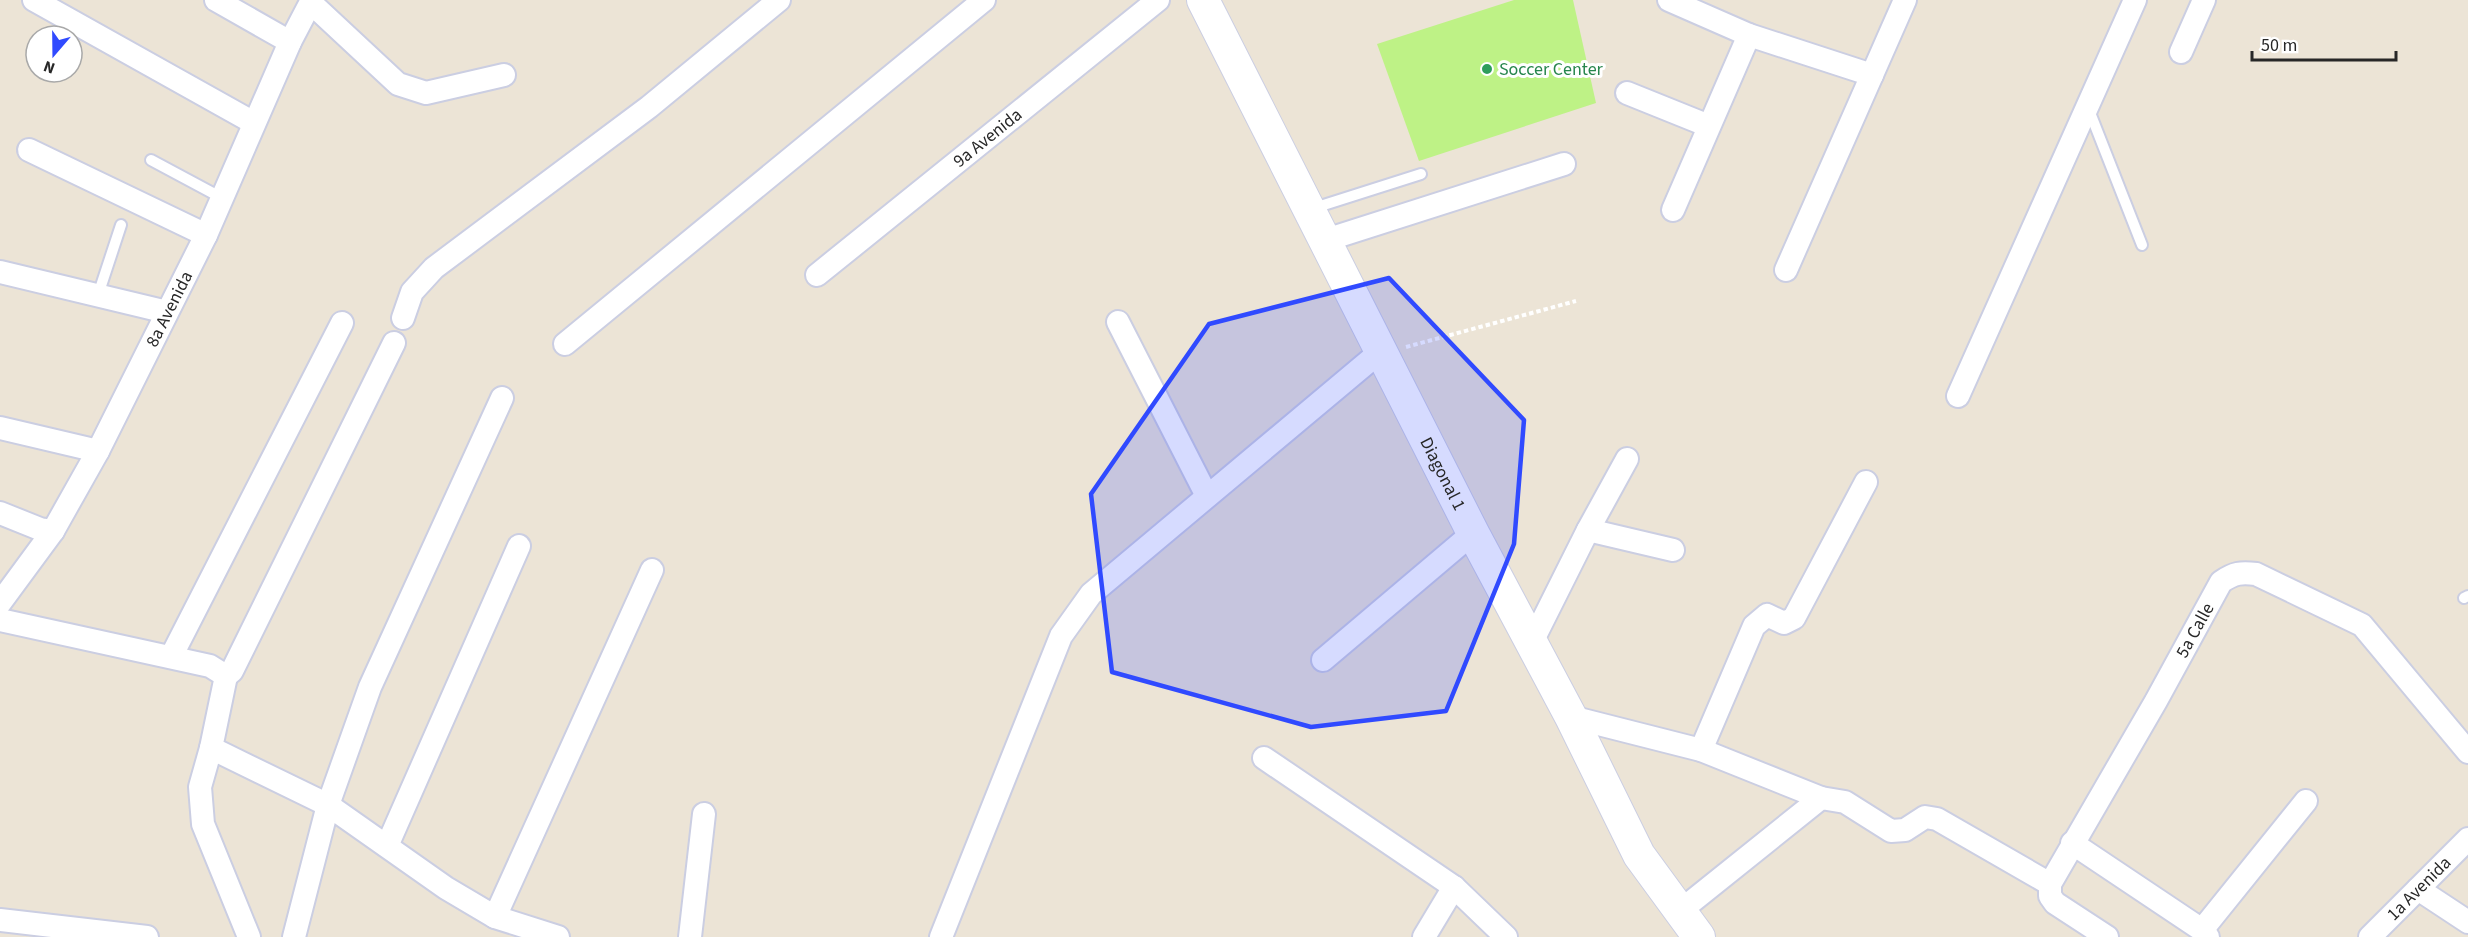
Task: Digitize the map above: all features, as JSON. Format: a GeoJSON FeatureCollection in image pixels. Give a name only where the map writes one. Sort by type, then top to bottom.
{"type":"FeatureCollection","features":[{"type":"Feature","properties":{"kind":"street"},"geometry":{"type":"LineString","coordinates":[[34,0],[254,123]]}},
{"type":"Feature","properties":{"kind":"street"},"geometry":{"type":"LineString","coordinates":[[216,0],[290,42]]}},
{"type":"Feature","properties":{"kind":"street"},"geometry":{"type":"LineString","coordinates":[[403,318],[412,292],[434,268],[649,107],[779,0]]}},
{"type":"Feature","properties":{"kind":"street"},"geometry":{"type":"LineString","coordinates":[[565,344],[984,0]]}},
{"type":"Feature","properties":{"kind":"street","name":"9a Avenida"},"geometry":{"type":"LineString","coordinates":[[817,275],[1158,0]]}},
{"type":"Feature","properties":{"kind":"street","name":"Diagonal 1"},"geometry":{"type":"LineString","coordinates":[[1203,0],[1473,533],[1571,717],[1639,855],[1699,937]]}},
{"type":"Feature","properties":{"kind":"street"},"geometry":{"type":"LineString","coordinates":[[1669,0],[1749,34],[1872,75]]}},
{"type":"Feature","properties":{"kind":"street"},"geometry":{"type":"LineString","coordinates":[[1786,270],[1905,0]]}},
{"type":"Feature","properties":{"kind":"street"},"geometry":{"type":"LineString","coordinates":[[1958,396],[2135,0]]}},
{"type":"Feature","properties":{"kind":"street"},"geometry":{"type":"LineString","coordinates":[[2181,52],[2204,0]]}},
{"type":"Feature","properties":{"kind":"street"},"geometry":{"type":"LineString","coordinates":[[311,1],[398,84],[426,93],[504,75]]}},
{"type":"Feature","properties":{"kind":"street","name":"8a Avenida"},"geometry":{"type":"LineString","coordinates":[[0,603],[53,531],[98,451],[206,235],[290,42],[311,1]]}},
{"type":"Feature","properties":{"kind":"street"},"geometry":{"type":"LineString","coordinates":[[1673,210],[1749,34]]}},
{"type":"Feature","properties":{"kind":"street"},"geometry":{"type":"LineString","coordinates":[[1628,93],[1709,126]]}},
{"type":"Feature","properties":{"kind":"street"},"geometry":{"type":"LineString","coordinates":[[29,150],[206,235]]}},
{"type":"Feature","properties":{"kind":"street"},"geometry":{"type":"LineString","coordinates":[[1326,240],[1564,164]]}},
{"type":"Feature","properties":{"kind":"street"},"geometry":{"type":"LineString","coordinates":[[0,272],[167,312]]}},
{"type":"Feature","properties":{"kind":"street"},"geometry":{"type":"LineString","coordinates":[[171,657],[342,322]]}},
{"type":"Feature","properties":{"kind":"street"},"geometry":{"type":"LineString","coordinates":[[1118,322],[1207,496]]}},
{"type":"Feature","properties":{"kind":"street"},"geometry":{"type":"LineString","coordinates":[[249,937],[203,824],[200,787],[226,676],[232,670],[394,343]]}},
{"type":"Feature","properties":{"kind":"street"},"geometry":{"type":"LineString","coordinates":[[940,937],[1061,636],[1091,594],[1381,352]]}},
{"type":"Feature","properties":{"kind":"street"},"geometry":{"type":"LineString","coordinates":[[294,937],[328,805],[370,687],[502,398]]}},
{"type":"Feature","properties":{"kind":"street"},"geometry":{"type":"LineString","coordinates":[[0,429],[98,451]]}},
{"type":"Feature","properties":{"kind":"street"},"geometry":{"type":"LineString","coordinates":[[1531,644],[1588,530],[1627,459]]}},
{"type":"Feature","properties":{"kind":"street"},"geometry":{"type":"LineString","coordinates":[[1701,750],[1754,626],[1767,615],[1784,623],[1794,618],[1866,482]]}},
{"type":"Feature","properties":{"kind":"street"},"geometry":{"type":"LineString","coordinates":[[0,513],[53,531]]}},
{"type":"Feature","properties":{"kind":"street"},"geometry":{"type":"LineString","coordinates":[[1588,530],[1674,550]]}},
{"type":"Feature","properties":{"kind":"street"},"geometry":{"type":"LineString","coordinates":[[1323,660],[1473,533]]}},
{"type":"Feature","properties":{"kind":"street"},"geometry":{"type":"LineString","coordinates":[[387,846],[519,546]]}},
{"type":"Feature","properties":{"kind":"street"},"geometry":{"type":"LineString","coordinates":[[495,917],[652,570]]}},
{"type":"Feature","properties":{"kind":"street","name":"5a Calle"},"geometry":{"type":"LineString","coordinates":[[2050,884],[2222,582],[2241,572],[2256,574],[2362,625],[2468,752]]}},
{"type":"Feature","properties":{"kind":"street"},"geometry":{"type":"LineString","coordinates":[[0,620],[210,666],[226,676]]}},
{"type":"Feature","properties":{"kind":"street"},"geometry":{"type":"LineString","coordinates":[[1571,717],[1701,750],[1821,798],[1845,802],[1891,831],[1905,830],[1925,817],[1937,819],[2050,884],[2050,896],[2055,903],[2107,937]]}},
{"type":"Feature","properties":{"kind":"street"},"geometry":{"type":"LineString","coordinates":[[210,748],[328,805],[446,888],[495,917],[553,937]]}},
{"type":"Feature","properties":{"kind":"street"},"geometry":{"type":"LineString","coordinates":[[1264,758],[1454,887],[1506,937]]}},
{"type":"Feature","properties":{"kind":"street"},"geometry":{"type":"LineString","coordinates":[[1680,911],[1821,798]]}},
{"type":"Feature","properties":{"kind":"street"},"geometry":{"type":"LineString","coordinates":[[2072,843],[2205,934],[2306,801]]}},
{"type":"Feature","properties":{"kind":"street"},"geometry":{"type":"LineString","coordinates":[[690,937],[704,814]]}},
{"type":"Feature","properties":{"kind":"street","name":"1a Avenida"},"geometry":{"type":"LineString","coordinates":[[2370,937],[2468,839]]}},
{"type":"Feature","properties":{"kind":"street"},"geometry":{"type":"LineString","coordinates":[[1424,937],[1454,887]]}},
{"type":"Feature","properties":{"kind":"street"},"geometry":{"type":"LineString","coordinates":[[2418,889],[2468,921]]}},
{"type":"Feature","properties":{"kind":"street"},"geometry":{"type":"LineString","coordinates":[[0,920],[147,937]]}},
{"type":"Feature","properties":{"kind":"lane"},"geometry":{"type":"LineString","coordinates":[[2087,107],[2142,245]]}},
{"type":"Feature","properties":{"kind":"lane"},"geometry":{"type":"LineString","coordinates":[[151,160],[222,198]]}},
{"type":"Feature","properties":{"kind":"lane"},"geometry":{"type":"LineString","coordinates":[[1310,209],[1421,174]]}},
{"type":"Feature","properties":{"kind":"lane"},"geometry":{"type":"LineString","coordinates":[[98,296],[121,225]]}},
{"type":"Feature","properties":{"kind":"path"},"geometry":{"type":"LineString","coordinates":[[1381,352],[1576,301]]}},
{"type":"Feature","properties":{"kind":"highlighted area"},"geometry":{"type":"Polygon","coordinates":[[[1389,278],[1524,420],[1514,544],[1446,711],[1311,727],[1112,672],[1091,494],[1209,324],[1389,278]]]}},
{"type":"Feature","properties":{"kind":"green space","name":"Soccer Center"},"geometry":{"type":"Polygon","coordinates":[[[1514,0],[1573,0],[1596,103],[1419,161],[1377,44],[1514,0]]]}},
{"type":"Feature","properties":{"kind":"place","name":"Soccer Center"},"geometry":{"type":"Point","coordinates":[1487,69]}}]}
